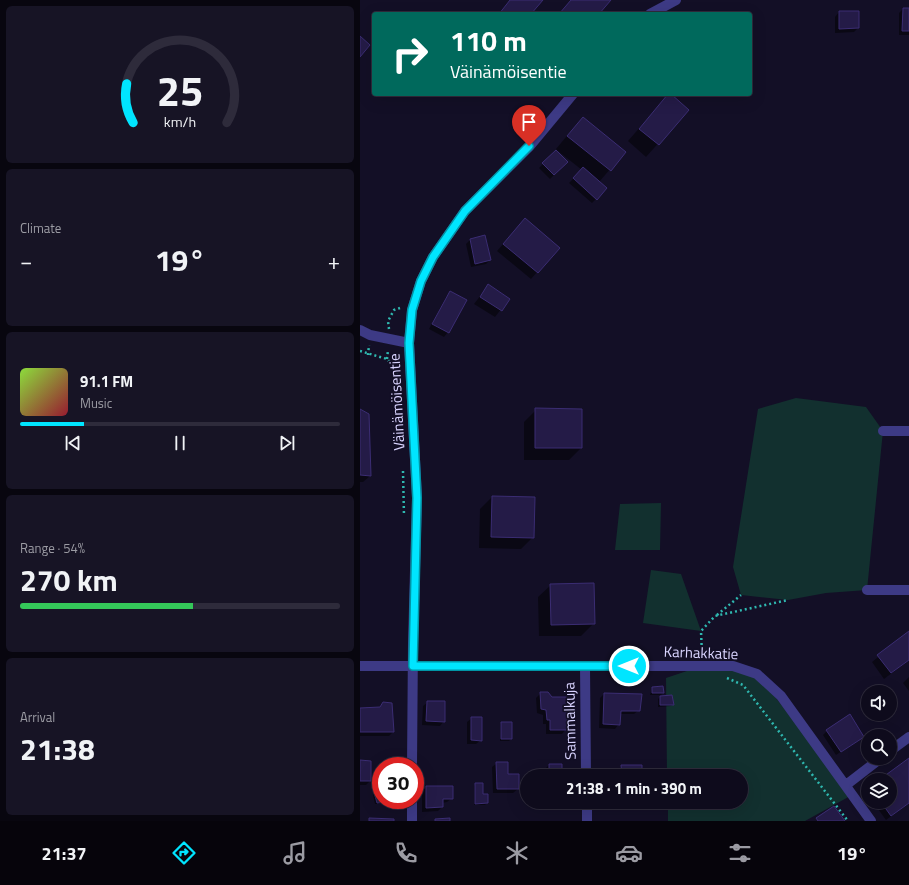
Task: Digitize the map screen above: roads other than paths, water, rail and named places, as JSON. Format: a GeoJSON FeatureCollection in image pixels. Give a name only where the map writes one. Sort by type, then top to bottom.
{"type":"FeatureCollection","features":[{"type":"Feature","properties":{"kind":"street"},"geometry":{"type":"LineString","coordinates":[[654,12],[676,0]]}},
{"type":"Feature","properties":{"kind":"street","name":"Väinämöisentie"},"geometry":{"type":"LineString","coordinates":[[412,757],[417,498],[409,343],[412,310],[421,281],[433,257],[465,211],[529,146],[571,96]]}},
{"type":"Feature","properties":{"kind":"street"},"geometry":{"type":"LineString","coordinates":[[360,330],[370,335],[409,343]]}},
{"type":"Feature","properties":{"kind":"street"},"geometry":{"type":"LineString","coordinates":[[883,431],[909,431]]}},
{"type":"Feature","properties":{"kind":"street"},"geometry":{"type":"LineString","coordinates":[[867,590],[909,590]]}},
{"type":"Feature","properties":{"kind":"street","name":"Karhakkatie"},"geometry":{"type":"LineString","coordinates":[[360,666],[733,666],[757,674],[781,696],[871,821]]}},
{"type":"Feature","properties":{"kind":"street","name":"Sammalkuja"},"geometry":{"type":"LineString","coordinates":[[585,666],[586,769]]}},
{"type":"Feature","properties":{"kind":"street"},"geometry":{"type":"LineString","coordinates":[[897,746],[909,737]]}},
{"type":"Feature","properties":{"kind":"street"},"geometry":{"type":"LineString","coordinates":[[846,785],[872,765]]}},
{"type":"Feature","properties":{"kind":"street"},"geometry":{"type":"LineString","coordinates":[[412,809],[412,821]]}},
{"type":"Feature","properties":{"kind":"street"},"geometry":{"type":"LineString","coordinates":[[587,809],[587,821]]}}]}
